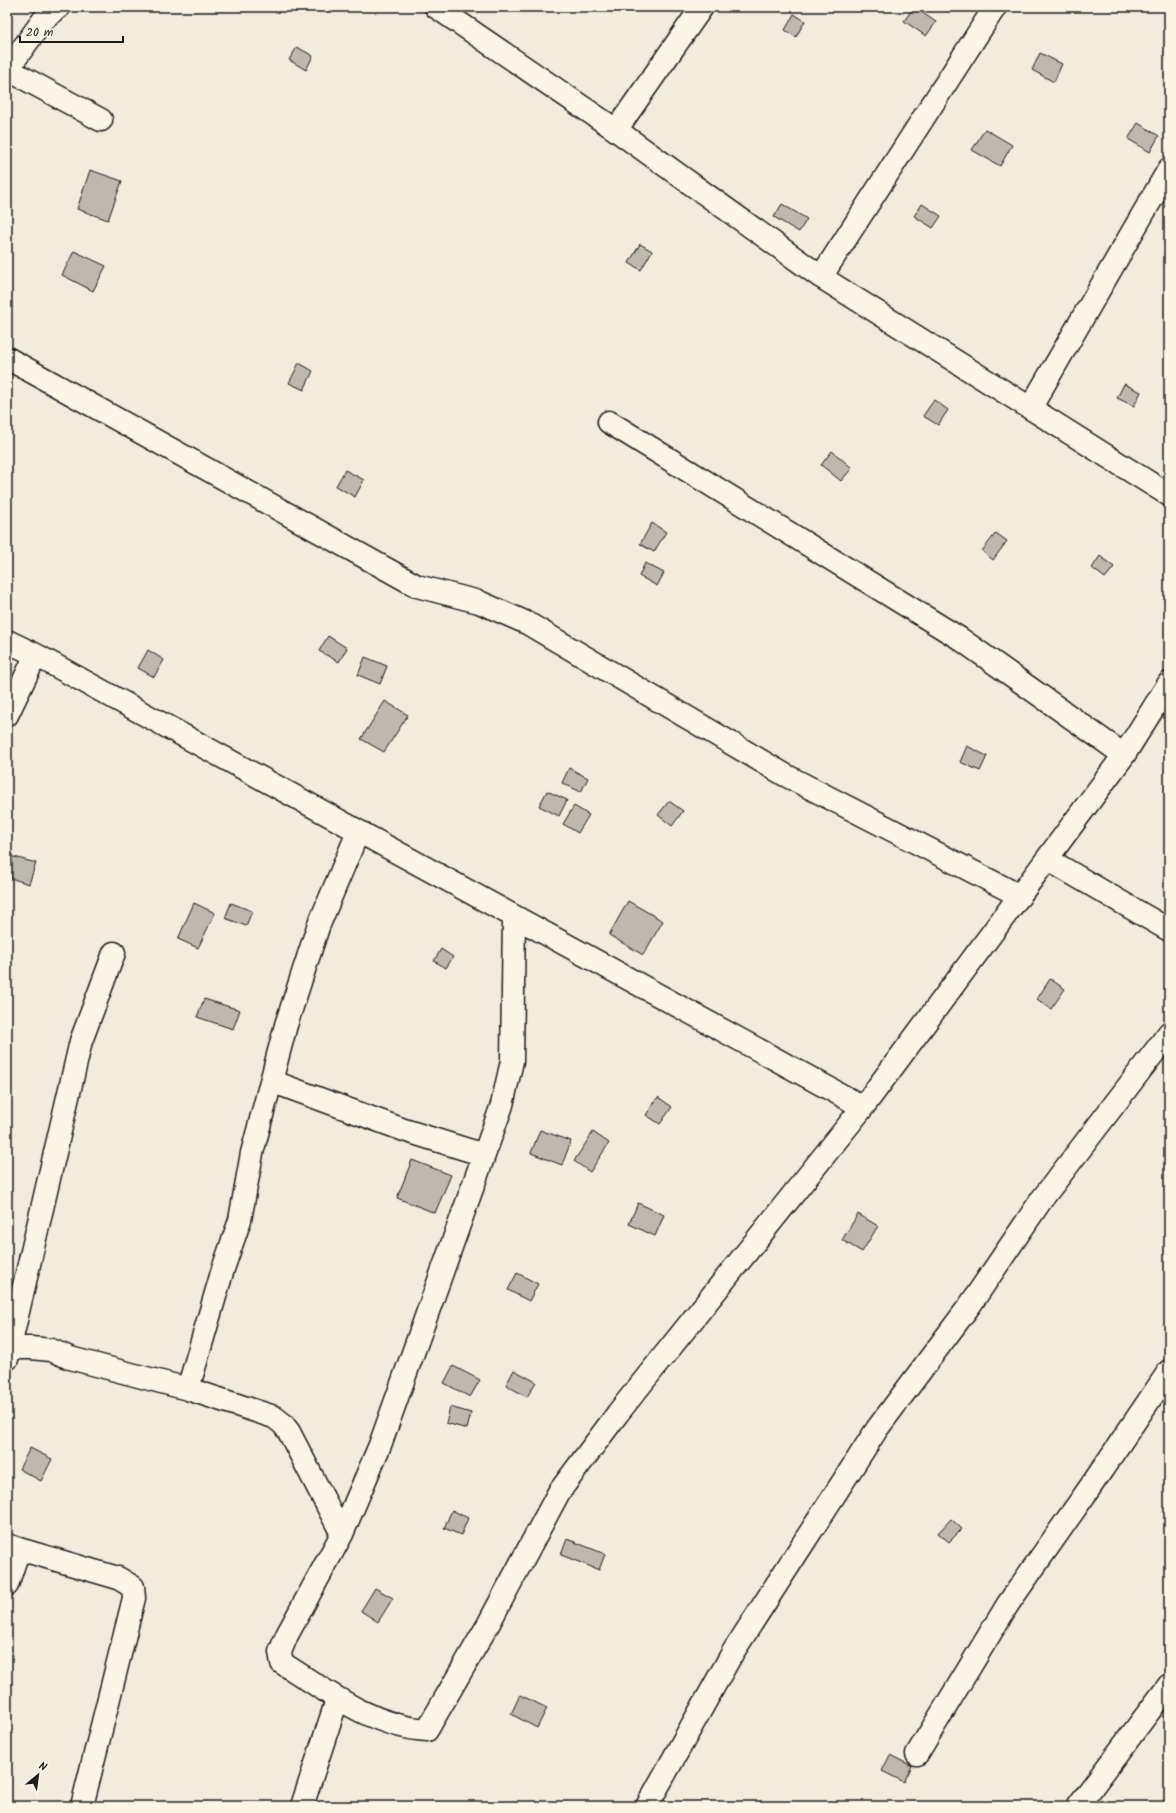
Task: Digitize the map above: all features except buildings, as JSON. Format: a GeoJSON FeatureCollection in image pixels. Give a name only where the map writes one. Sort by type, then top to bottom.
{"type":"FeatureCollection","features":[{"type":"Feature","properties":{"kind":"street"},"geometry":{"type":"LineString","coordinates":[[59,7],[44,19],[7,69],[101,120]]}},
{"type":"Feature","properties":{"kind":"street"},"geometry":{"type":"LineString","coordinates":[[436,7],[616,130],[821,277],[1169,495]]}},
{"type":"Feature","properties":{"kind":"street"},"geometry":{"type":"LineString","coordinates":[[616,130],[702,7]]}},
{"type":"Feature","properties":{"kind":"street"},"geometry":{"type":"LineString","coordinates":[[821,277],[995,7]]}},
{"type":"Feature","properties":{"kind":"street"},"geometry":{"type":"LineString","coordinates":[[1031,408],[1169,170]]}},
{"type":"Feature","properties":{"kind":"street"},"geometry":{"type":"LineString","coordinates":[[7,358],[417,586],[479,602],[527,623],[786,775],[1020,896]]}},
{"type":"Feature","properties":{"kind":"street"},"geometry":{"type":"LineString","coordinates":[[609,422],[959,638],[1124,755]]}},
{"type":"Feature","properties":{"kind":"street"},"geometry":{"type":"LineString","coordinates":[[7,641],[36,655],[863,1107]]}},
{"type":"Feature","properties":{"kind":"street"},"geometry":{"type":"LineString","coordinates":[[7,715],[36,655]]}},
{"type":"Feature","properties":{"kind":"street"},"geometry":{"type":"LineString","coordinates":[[514,917],[512,1061],[502,1105],[380,1445],[342,1534],[287,1635],[280,1652],[282,1663],[337,1700],[392,1725],[410,1729],[427,1730],[489,1623],[558,1492],[618,1413],[863,1107],[1124,755],[1169,683]]}},
{"type":"Feature","properties":{"kind":"street"},"geometry":{"type":"LineString","coordinates":[[188,1389],[223,1269],[240,1220],[252,1153],[286,1025],[318,927],[358,832]]}},
{"type":"Feature","properties":{"kind":"street"},"geometry":{"type":"LineString","coordinates":[[1047,859],[1169,930]]}},
{"type":"Feature","properties":{"kind":"street"},"geometry":{"type":"LineString","coordinates":[[114,954],[81,1041],[8,1352],[31,1348],[51,1350],[70,1358],[188,1389],[274,1417],[283,1424],[298,1449],[316,1488],[342,1534]]}},
{"type":"Feature","properties":{"kind":"street"},"geometry":{"type":"LineString","coordinates":[[647,1806],[733,1652],[877,1429],[970,1305],[1042,1199],[1169,1033]]}},
{"type":"Feature","properties":{"kind":"street"},"geometry":{"type":"LineString","coordinates":[[271,1081],[404,1130],[484,1155]]}},
{"type":"Feature","properties":{"kind":"street"},"geometry":{"type":"LineString","coordinates":[[917,1754],[1008,1604],[1169,1371]]}},
{"type":"Feature","properties":{"kind":"street"},"geometry":{"type":"LineString","coordinates":[[7,1585],[13,1547],[118,1578],[133,1587],[134,1598],[82,1806]]}},
{"type":"Feature","properties":{"kind":"street"},"geometry":{"type":"LineString","coordinates":[[1078,1806],[1169,1685]]}},
{"type":"Feature","properties":{"kind":"street"},"geometry":{"type":"LineString","coordinates":[[302,1806],[337,1700]]}}]}
